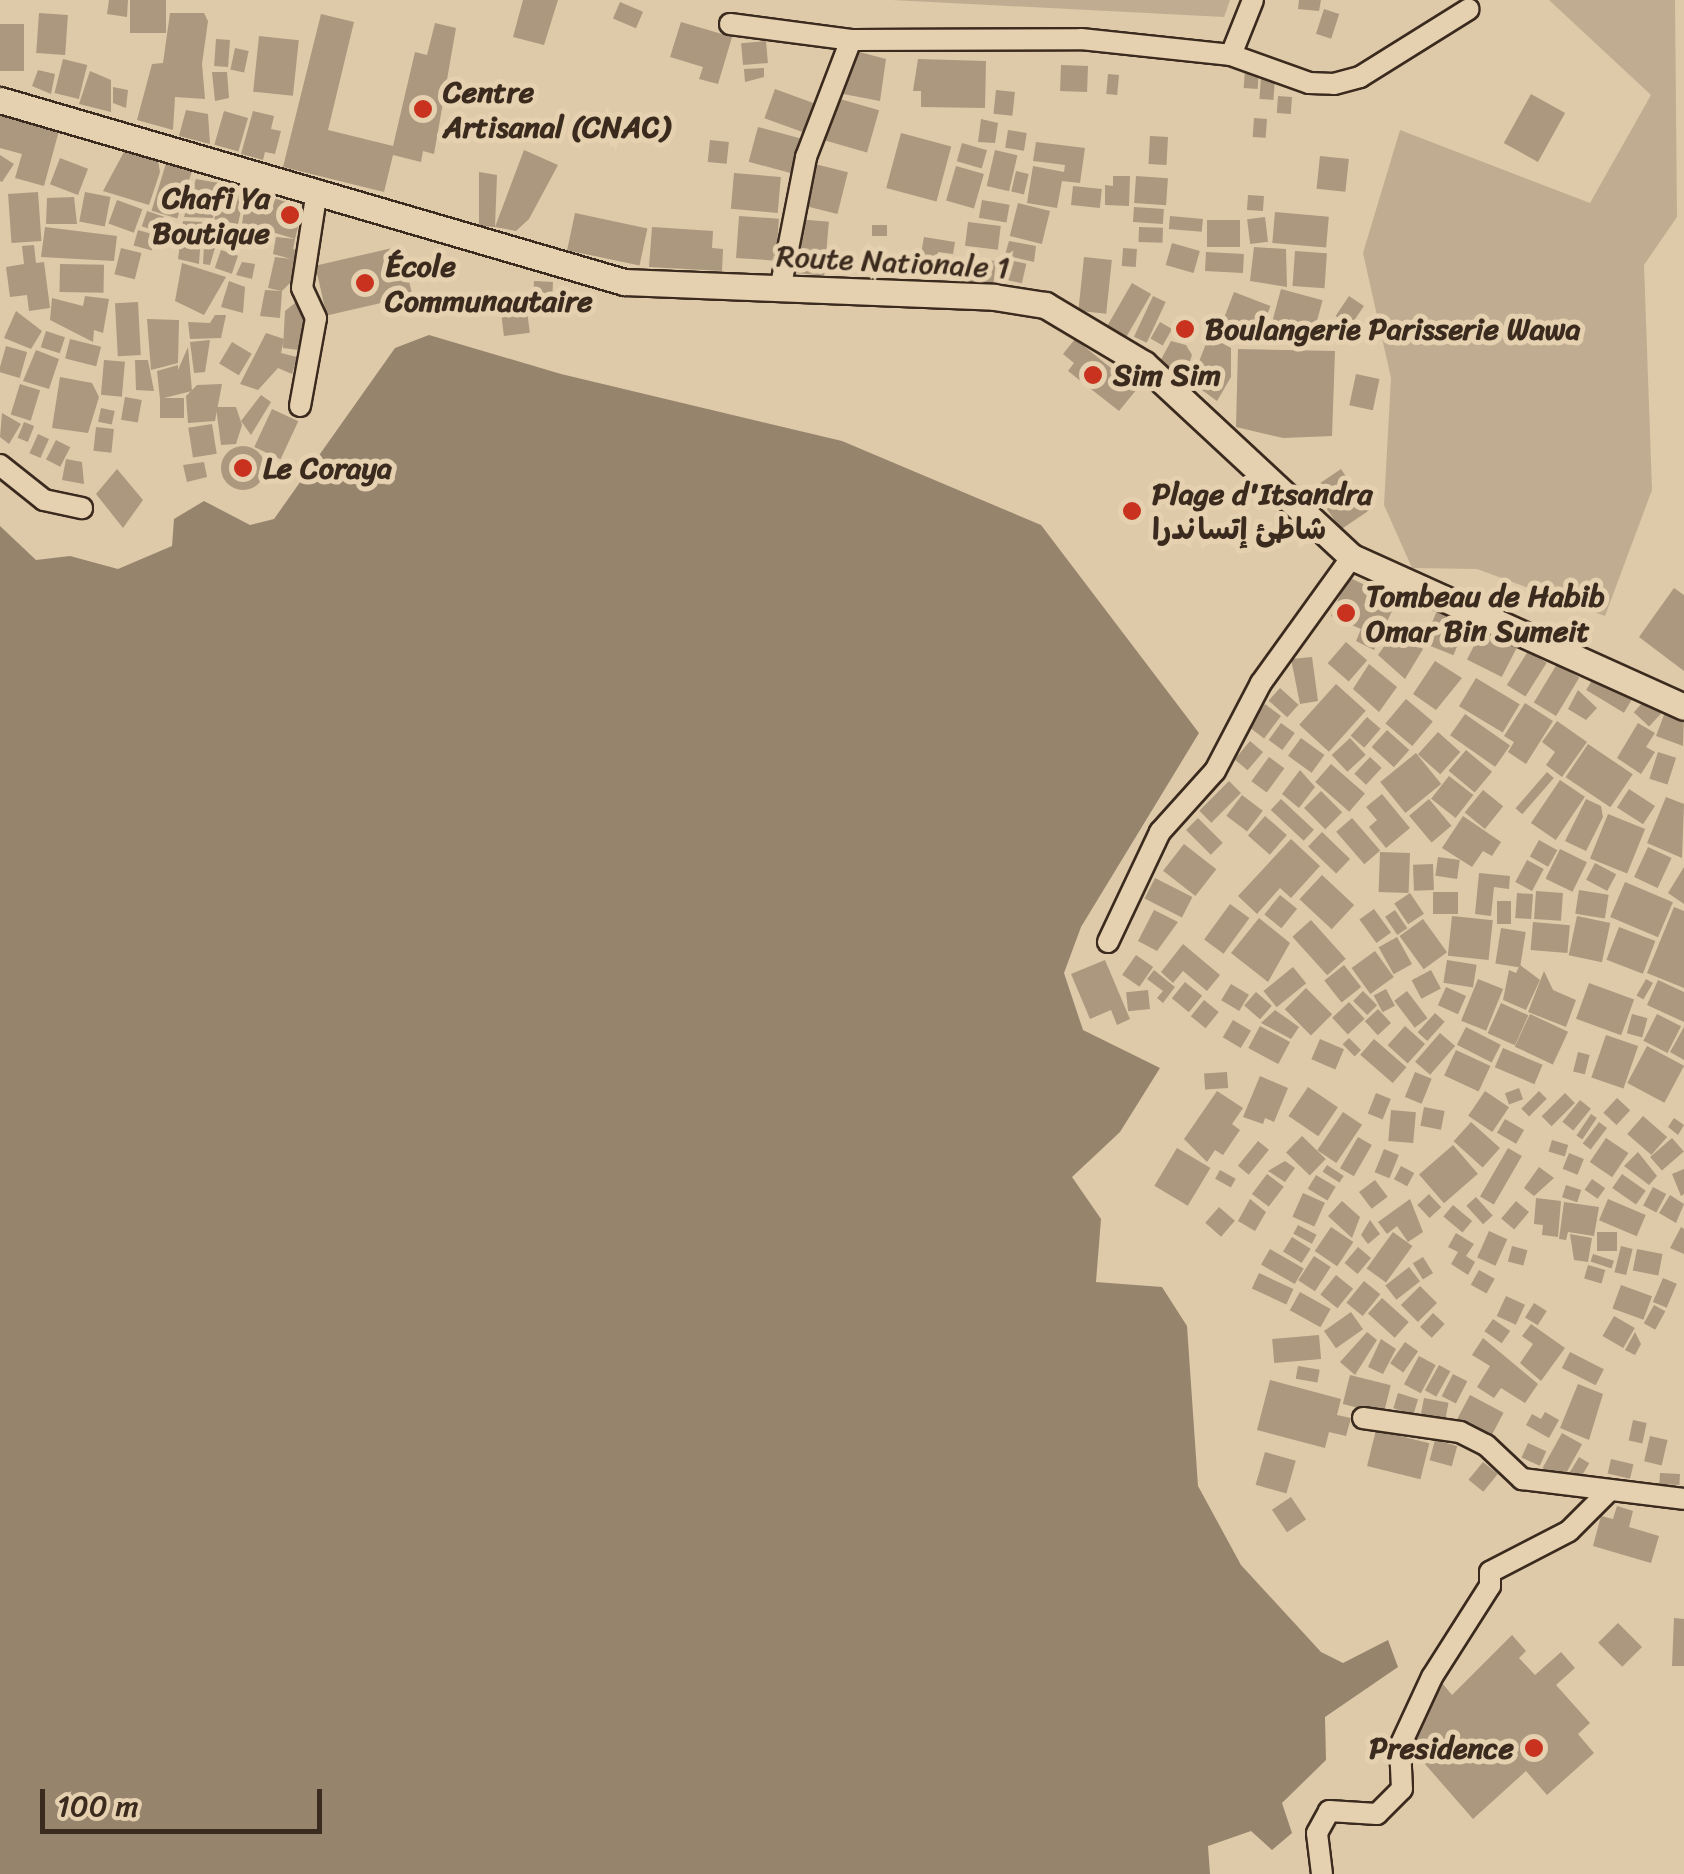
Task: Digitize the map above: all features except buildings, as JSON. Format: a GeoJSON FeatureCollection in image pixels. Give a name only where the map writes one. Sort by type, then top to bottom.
{"type":"FeatureCollection","features":[{"type":"Feature","properties":{"kind":"main road","name":"Route Nationale 1"},"geometry":{"type":"LineString","coordinates":[[0,100],[624,282],[994,297],[1044,305],[1144,364],[1352,557],[1433,599],[1684,706]]}},
{"type":"Feature","properties":{"kind":"street"},"geometry":{"type":"LineString","coordinates":[[1231,55],[1253,0]]}},
{"type":"Feature","properties":{"kind":"street"},"geometry":{"type":"LineString","coordinates":[[730,24],[851,40],[1081,40],[1231,55],[1309,83],[1334,84],[1360,77],[1468,9]]}},
{"type":"Feature","properties":{"kind":"street"},"geometry":{"type":"LineString","coordinates":[[780,290],[806,157],[851,40]]}},
{"type":"Feature","properties":{"kind":"street"},"geometry":{"type":"LineString","coordinates":[[300,406],[316,318],[302,288],[317,190]]}},
{"type":"Feature","properties":{"kind":"street"},"geometry":{"type":"LineString","coordinates":[[0,465],[44,500],[82,508]]}},
{"type":"Feature","properties":{"kind":"street"},"geometry":{"type":"LineString","coordinates":[[1108,942],[1160,832],[1215,771],[1262,682],[1352,557]]}},
{"type":"Feature","properties":{"kind":"street"},"geometry":{"type":"LineString","coordinates":[[1362,1418],[1460,1432],[1486,1445],[1522,1479],[1684,1498]]}},
{"type":"Feature","properties":{"kind":"street"},"geometry":{"type":"LineString","coordinates":[[1322,1874],[1316,1833],[1329,1811],[1377,1814],[1402,1789],[1400,1746],[1432,1677],[1490,1586],[1490,1572],[1569,1531],[1610,1490]]}},
{"type":"Feature","properties":{"kind":"shaded area"},"geometry":{"type":"Polygon","coordinates":[[[892,0],[1230,0],[1224,17],[892,0]]]}},
{"type":"Feature","properties":{"kind":"shaded area"},"geometry":{"type":"Polygon","coordinates":[[[1549,0],[1675,0],[1677,217],[1644,265],[1652,490],[1605,616],[1477,569],[1412,568],[1384,505],[1391,378],[1363,253],[1400,130],[1590,203],[1651,95],[1549,0]]]}},
{"type":"Feature","properties":{"kind":"shaded area"},"geometry":{"type":"Polygon","coordinates":[[[429,335],[561,374],[842,441],[1041,525],[1199,733],[1081,927],[1064,973],[1083,1030],[1160,1068],[1120,1132],[1072,1177],[1101,1219],[1096,1282],[1162,1287],[1187,1326],[1198,1486],[1241,1565],[1321,1652],[1343,1663],[1388,1640],[1398,1667],[1325,1717],[1326,1760],[1282,1803],[1292,1833],[1272,1850],[1251,1831],[1208,1846],[1210,1874],[0,1874],[0,526],[36,560],[70,556],[118,569],[172,546],[174,519],[204,501],[250,525],[274,519],[395,348],[429,335]]]}},
{"type":"Feature","properties":{"kind":"place","name":"Centre Artisanal (CNAC)"},"geometry":{"type":"Point","coordinates":[423,109]}},
{"type":"Feature","properties":{"kind":"place","name":"Chafi Ya Boutique"},"geometry":{"type":"Point","coordinates":[290,215]}},
{"type":"Feature","properties":{"kind":"place","name":"École Communautaire"},"geometry":{"type":"Point","coordinates":[365,283]}},
{"type":"Feature","properties":{"kind":"place","name":"Boulangerie Parisserie Wawa"},"geometry":{"type":"Point","coordinates":[1185,329]}},
{"type":"Feature","properties":{"kind":"place","name":"Sim Sim"},"geometry":{"type":"Point","coordinates":[1093,375]}},
{"type":"Feature","properties":{"kind":"place","name":"Le Coraya"},"geometry":{"type":"Point","coordinates":[243,468]}},
{"type":"Feature","properties":{"kind":"place","name":"Plage d'Itsandra شاطئ إتساندرا"},"geometry":{"type":"Point","coordinates":[1132,511]}},
{"type":"Feature","properties":{"kind":"place","name":"Tombeau de Habib Omar Bin Sumeit"},"geometry":{"type":"Point","coordinates":[1346,613]}},
{"type":"Feature","properties":{"kind":"place","name":"Presidence"},"geometry":{"type":"Point","coordinates":[1534,1748]}}]}
